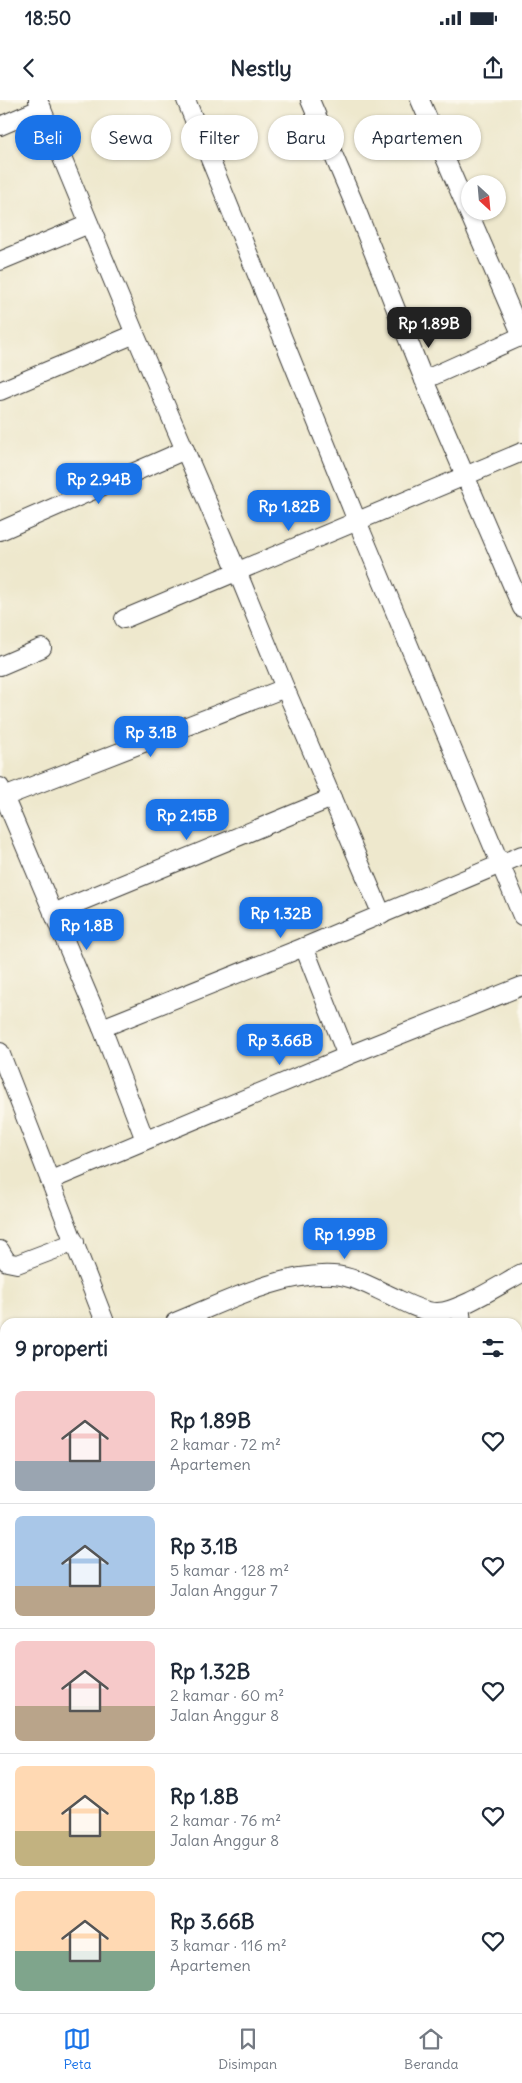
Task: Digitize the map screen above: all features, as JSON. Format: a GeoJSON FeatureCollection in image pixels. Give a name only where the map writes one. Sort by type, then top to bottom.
{"type":"FeatureCollection","features":[{"type":"Feature","properties":{"kind":"street"},"geometry":{"type":"LineString","coordinates":[[186,100],[357,521],[522,916]]}},
{"type":"Feature","properties":{"kind":"street"},"geometry":{"type":"LineString","coordinates":[[310,100],[353,201],[424,380],[466,476],[515,571],[522,608]]}},
{"type":"Feature","properties":{"kind":"street"},"geometry":{"type":"LineString","coordinates":[[420,100],[522,336],[424,380]]}},
{"type":"Feature","properties":{"kind":"street"},"geometry":{"type":"LineString","coordinates":[[0,126],[40,104],[134,334],[237,571],[382,915]]}},
{"type":"Feature","properties":{"kind":"street"},"geometry":{"type":"LineString","coordinates":[[0,261],[89,224]]}},
{"type":"Feature","properties":{"kind":"street"},"geometry":{"type":"LineString","coordinates":[[0,391],[134,334]]}},
{"type":"Feature","properties":{"kind":"street"},"geometry":{"type":"LineString","coordinates":[[0,531],[185,450]]}},
{"type":"Feature","properties":{"kind":"street"},"geometry":{"type":"LineString","coordinates":[[124,619],[522,452]]}},
{"type":"Feature","properties":{"kind":"street"},"geometry":{"type":"LineString","coordinates":[[0,666],[42,648]]}},
{"type":"Feature","properties":{"kind":"street"},"geometry":{"type":"LineString","coordinates":[[145,1140],[102,1028],[2,792],[285,688]]}},
{"type":"Feature","properties":{"kind":"street"},"geometry":{"type":"LineString","coordinates":[[53,913],[332,798]]}},
{"type":"Feature","properties":{"kind":"street"},"geometry":{"type":"LineString","coordinates":[[102,1028],[382,915],[522,855]]}},
{"type":"Feature","properties":{"kind":"street"},"geometry":{"type":"LineString","coordinates":[[304,947],[347,1056]]}},
{"type":"Feature","properties":{"kind":"street"},"geometry":{"type":"LineString","coordinates":[[51,1180],[347,1056],[522,986]]}},
{"type":"Feature","properties":{"kind":"street"},"geometry":{"type":"LineString","coordinates":[[0,1052],[104,1318]]}},
{"type":"Feature","properties":{"kind":"street"},"geometry":{"type":"LineString","coordinates":[[0,1250],[7,1262],[17,1264],[75,1242]]}},
{"type":"Feature","properties":{"kind":"street"},"geometry":{"type":"LineString","coordinates":[[185,1318],[256,1290],[302,1276],[334,1274],[358,1280],[414,1306],[437,1312],[461,1314],[522,1273]]}}]}
